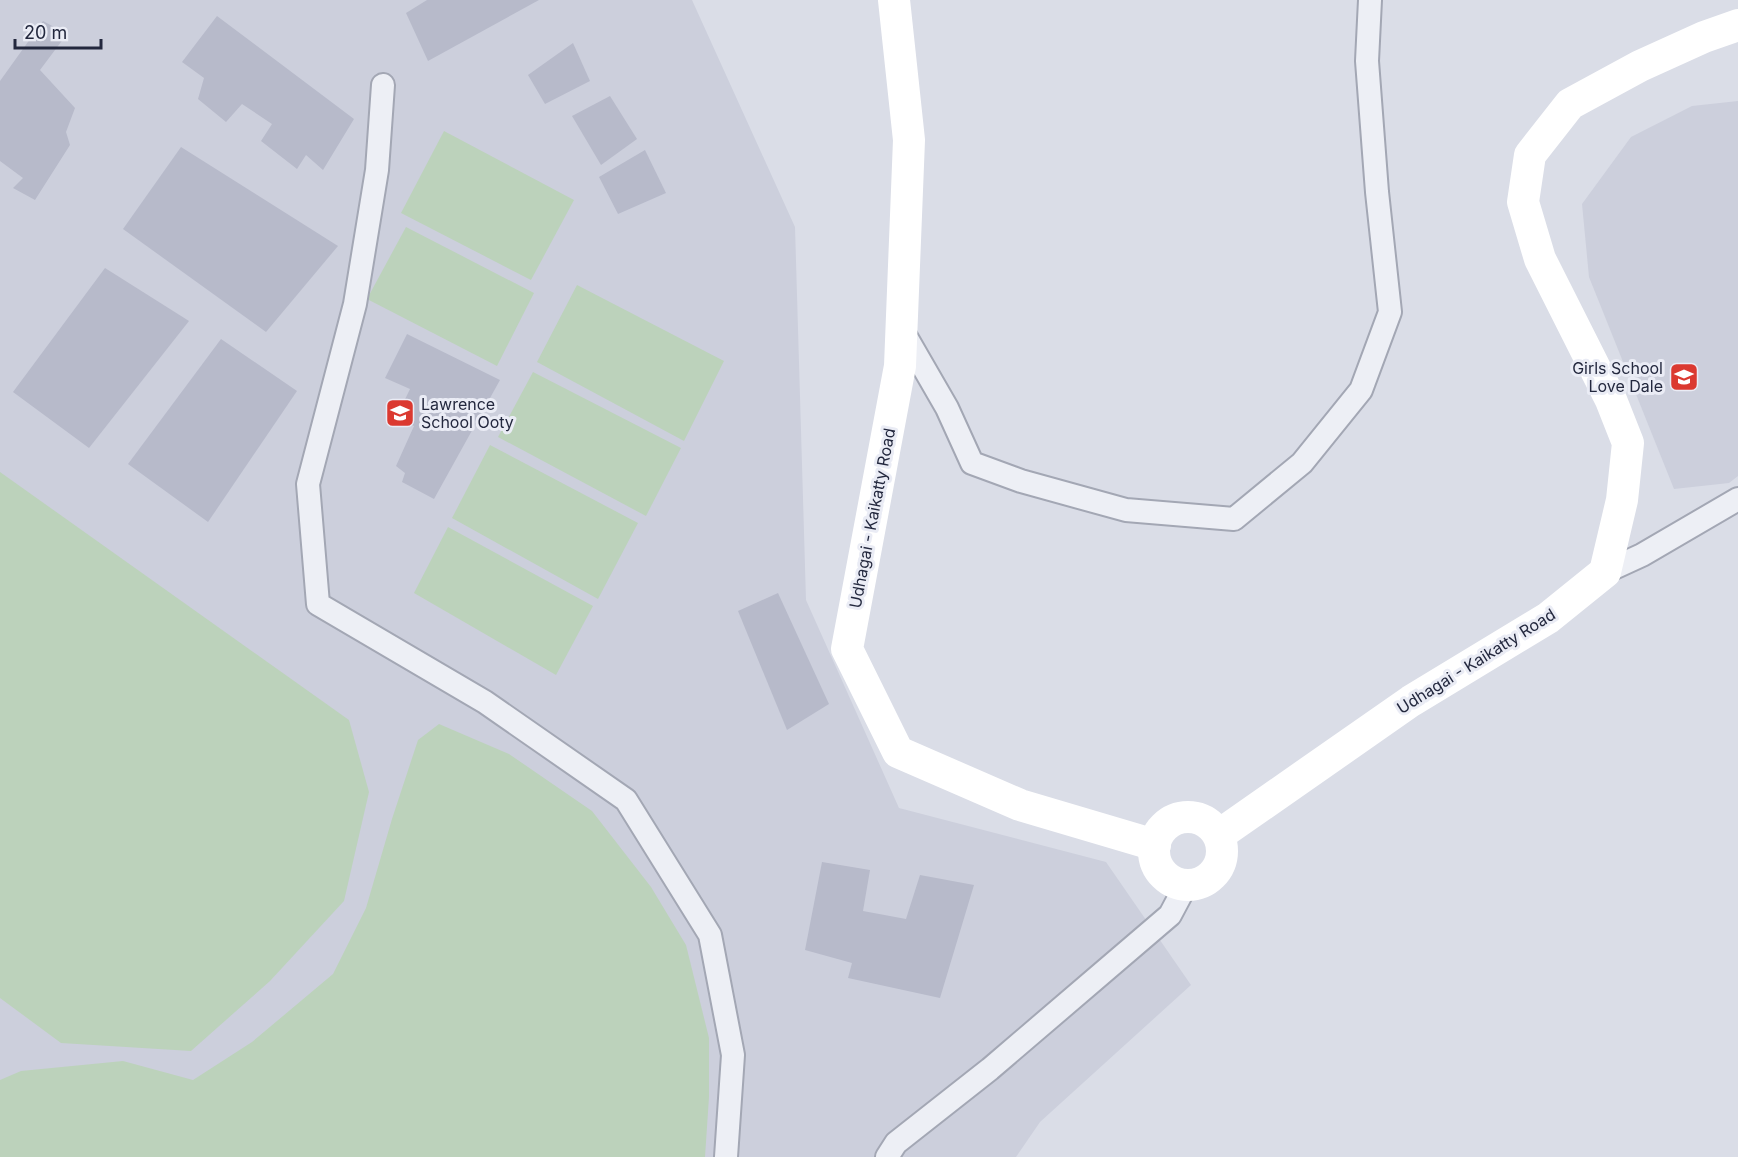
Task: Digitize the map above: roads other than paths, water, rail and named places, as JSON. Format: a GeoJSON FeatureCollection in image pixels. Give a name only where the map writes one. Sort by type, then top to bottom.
{"type":"FeatureCollection","features":[{"type":"Feature","properties":{"kind":"main road","name":"Udhagai - Kaikatty Road"},"geometry":{"type":"LineString","coordinates":[[894,0],[909,140],[900,366],[847,649],[898,752],[1020,805],[1155,845]]}},
{"type":"Feature","properties":{"kind":"main road"},"geometry":{"type":"LineString","coordinates":[[1605,572],[1623,500],[1628,443],[1611,400],[1540,259],[1523,202],[1530,155],[1570,104],[1640,66],[1738,25]]}},
{"type":"Feature","properties":{"kind":"main road","name":"Udhagai - Kaikatty Road"},"geometry":{"type":"LineString","coordinates":[[1219,835],[1411,701],[1548,618],[1605,572]]}},
{"type":"Feature","properties":{"kind":"main road"},"geometry":{"type":"LineString","coordinates":[[1189,816],[1211,825],[1219,835],[1222,859],[1217,870],[1209,878],[1198,884],[1186,885],[1172,881],[1161,872],[1155,859],[1155,845],[1159,833],[1167,824],[1178,818],[1189,816]]}},
{"type":"Feature","properties":{"kind":"street"},"geometry":{"type":"LineString","coordinates":[[902,330],[947,408],[972,463],[1021,481],[1126,510],[1234,519],[1302,463],[1361,390],[1390,312],[1377,192],[1367,61],[1370,0]]}},
{"type":"Feature","properties":{"kind":"street"},"geometry":{"type":"LineString","coordinates":[[383,85],[378,170],[355,304],[308,484],[318,604],[485,702],[626,800],[710,935],[733,1055],[726,1157]]}},
{"type":"Feature","properties":{"kind":"street"},"geometry":{"type":"LineString","coordinates":[[1605,572],[1642,555],[1738,499]]}},
{"type":"Feature","properties":{"kind":"street"},"geometry":{"type":"LineString","coordinates":[[887,1157],[896,1143],[990,1069],[1170,915],[1186,885]]}},
{"type":"Feature","properties":{"kind":"place","name":"Girls School Love Dale"},"geometry":{"type":"Point","coordinates":[1684,377]}},
{"type":"Feature","properties":{"kind":"place","name":"Lawrence School Ooty"},"geometry":{"type":"Point","coordinates":[400,413]}}]}
